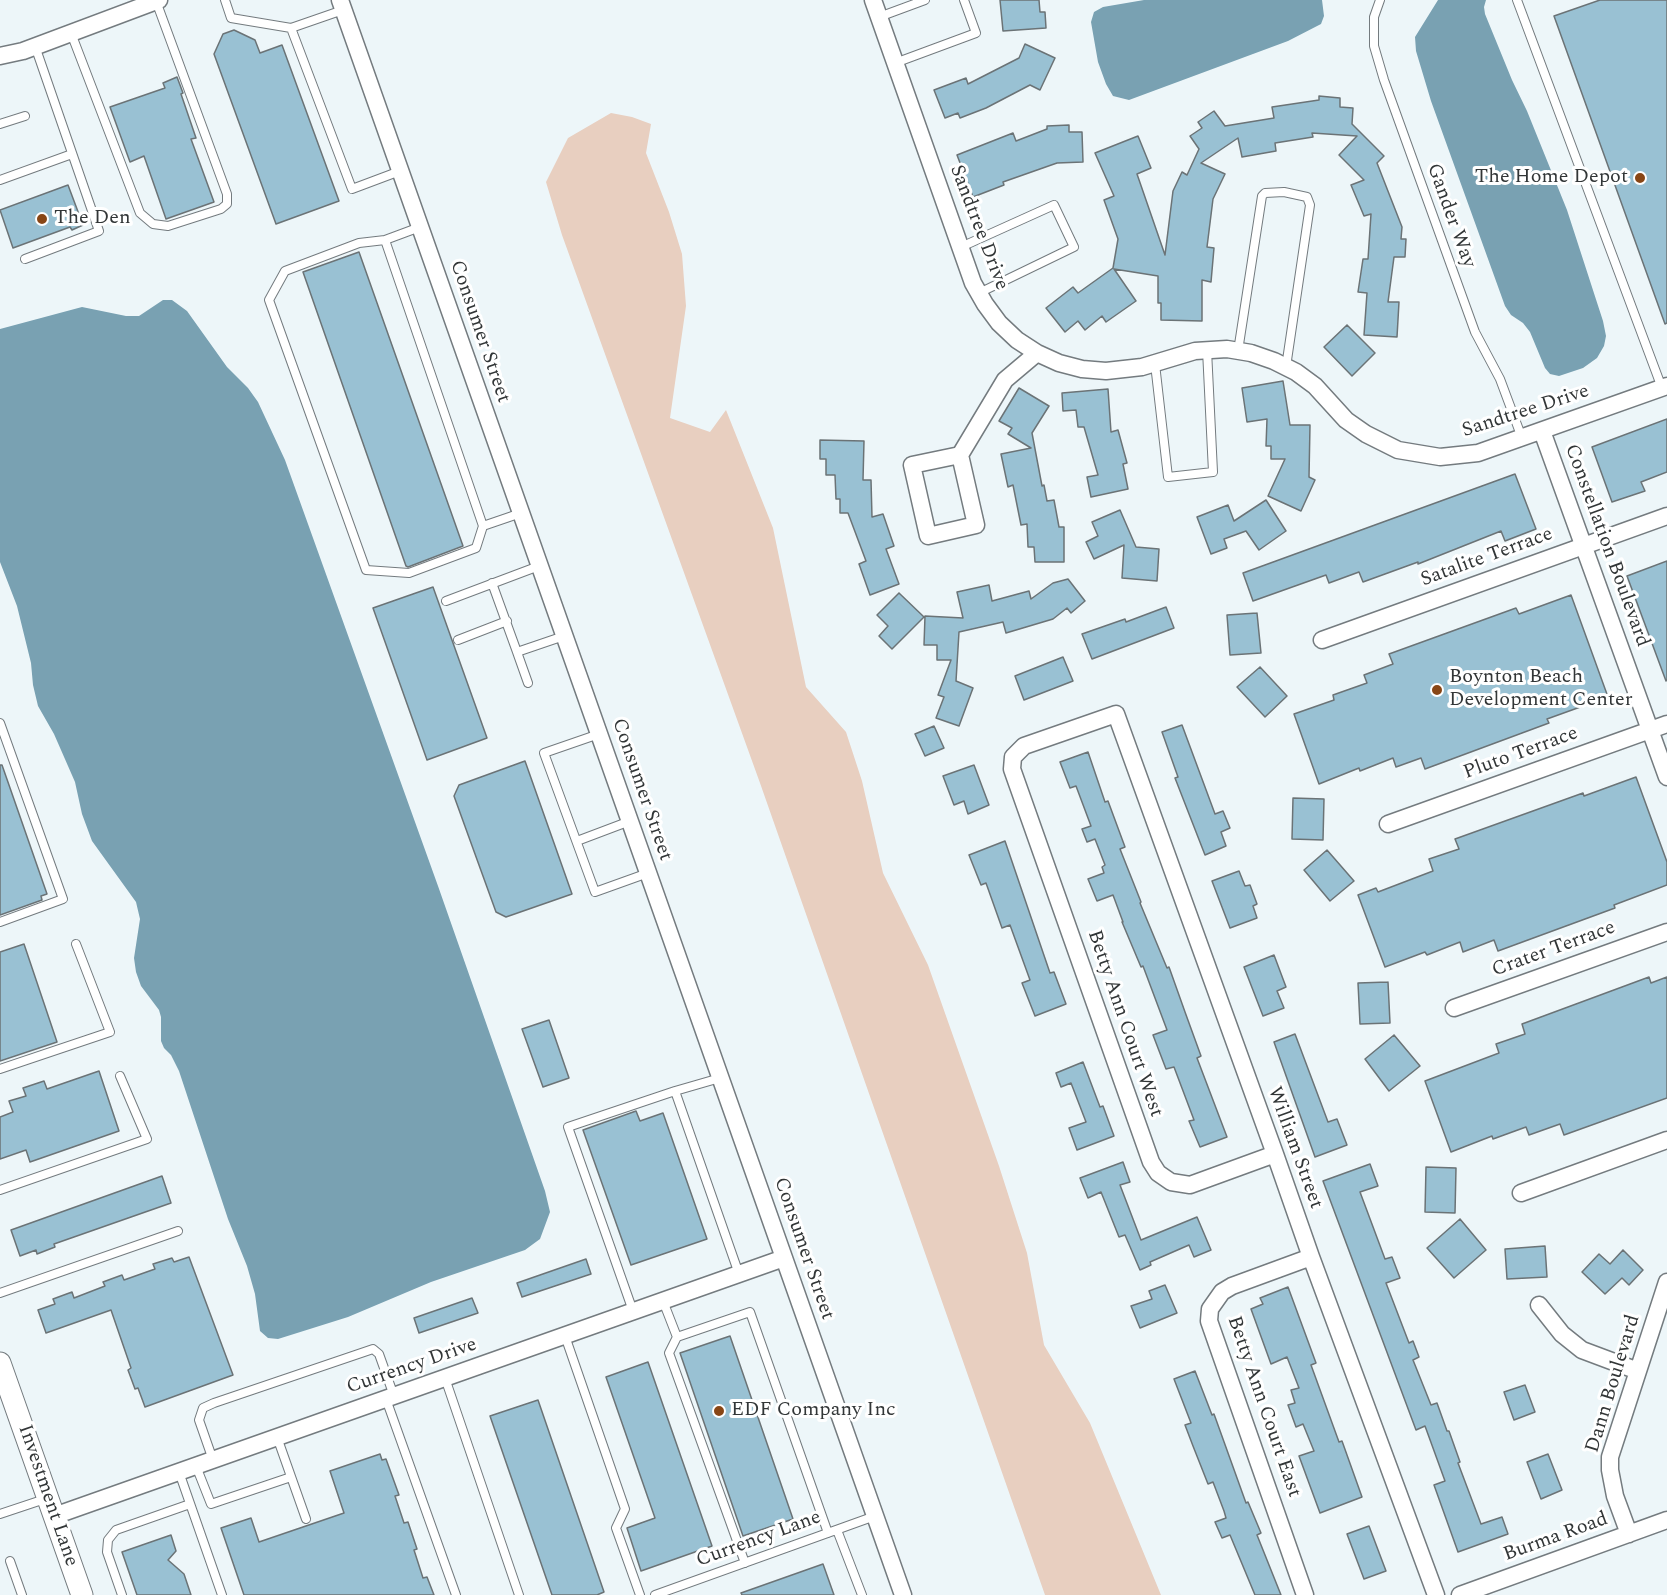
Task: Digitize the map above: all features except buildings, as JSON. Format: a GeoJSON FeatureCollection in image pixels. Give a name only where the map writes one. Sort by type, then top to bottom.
{"type":"FeatureCollection","features":[{"type":"Feature","properties":{"kind":"street","name":"Sandtree Drive"},"geometry":{"type":"LineString","coordinates":[[873,0],[961,247],[984,304],[999,324],[1037,353],[1059,363],[1082,369],[1106,371],[1155,364],[1183,354],[1207,350],[1251,353],[1286,367],[1315,387],[1346,420],[1366,434],[1398,450],[1440,457],[1478,453],[1664,387]]}},
{"type":"Feature","properties":{"kind":"street"},"geometry":{"type":"LineString","coordinates":[[0,56],[158,1]]}},
{"type":"Feature","properties":{"kind":"street","name":"Consumer Street"},"geometry":{"type":"LineString","coordinates":[[341,5],[903,1595]]}},
{"type":"Feature","properties":{"kind":"street"},"geometry":{"type":"LineString","coordinates":[[960,455],[912,465],[928,536],[976,525],[960,455],[1005,380],[1037,353]]}},
{"type":"Feature","properties":{"kind":"street","name":"Constellation Boulevard"},"geometry":{"type":"LineString","coordinates":[[1542,430],[1667,777]]}},
{"type":"Feature","properties":{"kind":"street","name":"Satalite Terrace"},"geometry":{"type":"LineString","coordinates":[[1322,640],[1667,516]]}},
{"type":"Feature","properties":{"kind":"street","name":"Betty Ann Court West"},"geometry":{"type":"LineString","coordinates":[[1116,714],[1024,746],[1012,757],[1012,769],[1151,1162],[1158,1173],[1171,1182],[1190,1185],[1275,1154]]}},
{"type":"Feature","properties":{"kind":"street","name":"William Street"},"geometry":{"type":"LineString","coordinates":[[1116,714],[1311,1257],[1436,1595]]}},
{"type":"Feature","properties":{"kind":"street","name":"Pluto Terrace"},"geometry":{"type":"LineString","coordinates":[[1388,824],[1667,724]]}},
{"type":"Feature","properties":{"kind":"street","name":"Crater Terrace"},"geometry":{"type":"LineString","coordinates":[[1454,1008],[1667,932]]}},
{"type":"Feature","properties":{"kind":"street"},"geometry":{"type":"LineString","coordinates":[[1521,1193],[1667,1140]]}},
{"type":"Feature","properties":{"kind":"street","name":"Betty Ann Court East"},"geometry":{"type":"LineString","coordinates":[[1305,1595],[1209,1321],[1210,1309],[1222,1292],[1232,1286],[1311,1257]]}},
{"type":"Feature","properties":{"kind":"street","name":"Currency Drive"},"geometry":{"type":"LineString","coordinates":[[51,1507],[179,1472],[784,1258]]}},
{"type":"Feature","properties":{"kind":"street","name":"Dann Boulevard"},"geometry":{"type":"LineString","coordinates":[[1629,1534],[1615,1496],[1610,1470],[1611,1457],[1667,1282]]}},
{"type":"Feature","properties":{"kind":"street"},"geometry":{"type":"LineString","coordinates":[[1539,1305],[1562,1334],[1582,1350],[1638,1371]]}},
{"type":"Feature","properties":{"kind":"street","name":"Investment Lane"},"geometry":{"type":"LineString","coordinates":[[0,1363],[5,1395],[51,1507],[82,1595]]}},
{"type":"Feature","properties":{"kind":"street","name":"Burma Road"},"geometry":{"type":"LineString","coordinates":[[1460,1595],[1667,1520]]}},
{"type":"Feature","properties":{"kind":"lane"},"geometry":{"type":"LineString","coordinates":[[225,0],[231,18],[291,28],[341,5]]}},
{"type":"Feature","properties":{"kind":"lane"},"geometry":{"type":"LineString","coordinates":[[879,17],[925,0]]}},
{"type":"Feature","properties":{"kind":"lane"},"geometry":{"type":"LineString","coordinates":[[895,63],[976,33],[964,0]]}},
{"type":"Feature","properties":{"kind":"lane"},"geometry":{"type":"LineString","coordinates":[[1517,0],[1664,387]]}},
{"type":"Feature","properties":{"kind":"lane"},"geometry":{"type":"LineString","coordinates":[[71,33],[140,213],[153,224],[168,226],[221,209],[226,204],[227,194],[158,1]]}},
{"type":"Feature","properties":{"kind":"lane","name":"Gander Way"},"geometry":{"type":"LineString","coordinates":[[1376,2],[1374,46],[1384,80],[1475,332],[1500,379],[1522,438]]}},
{"type":"Feature","properties":{"kind":"lane"},"geometry":{"type":"LineString","coordinates":[[291,28],[352,189],[400,171]]}},
{"type":"Feature","properties":{"kind":"lane"},"geometry":{"type":"LineString","coordinates":[[25,259],[99,231],[34,46]]}},
{"type":"Feature","properties":{"kind":"lane"},"geometry":{"type":"LineString","coordinates":[[0,124],[25,116]]}},
{"type":"Feature","properties":{"kind":"lane"},"geometry":{"type":"LineString","coordinates":[[0,180],[72,154]]}},
{"type":"Feature","properties":{"kind":"lane"},"geometry":{"type":"LineString","coordinates":[[1238,351],[1262,196],[1284,192],[1307,197],[1310,205],[1286,367]]}},
{"type":"Feature","properties":{"kind":"lane"},"geometry":{"type":"LineString","coordinates":[[961,247],[1054,205],[1074,247],[979,293]]}},
{"type":"Feature","properties":{"kind":"lane"},"geometry":{"type":"LineString","coordinates":[[385,240],[483,526],[476,548],[409,573],[366,570],[269,300],[285,271],[359,243],[385,240],[420,227]]}},
{"type":"Feature","properties":{"kind":"lane"},"geometry":{"type":"LineString","coordinates":[[1155,364],[1168,477],[1213,472],[1207,350]]}},
{"type":"Feature","properties":{"kind":"lane"},"geometry":{"type":"LineString","coordinates":[[483,526],[521,513]]}},
{"type":"Feature","properties":{"kind":"lane"},"geometry":{"type":"LineString","coordinates":[[446,601],[539,566]]}},
{"type":"Feature","properties":{"kind":"lane"},"geometry":{"type":"LineString","coordinates":[[492,583],[528,683]]}},
{"type":"Feature","properties":{"kind":"lane"},"geometry":{"type":"LineString","coordinates":[[458,640],[507,621]]}},
{"type":"Feature","properties":{"kind":"lane"},"geometry":{"type":"LineString","coordinates":[[517,652],[564,636]]}},
{"type":"Feature","properties":{"kind":"lane"},"geometry":{"type":"LineString","coordinates":[[0,723],[63,899],[0,922]]}},
{"type":"Feature","properties":{"kind":"lane"},"geometry":{"type":"LineString","coordinates":[[599,734],[544,753],[595,892],[648,873]]}},
{"type":"Feature","properties":{"kind":"lane"},"geometry":{"type":"LineString","coordinates":[[577,842],[630,821]]}},
{"type":"Feature","properties":{"kind":"lane"},"geometry":{"type":"LineString","coordinates":[[0,1069],[110,1032],[76,944]]}},
{"type":"Feature","properties":{"kind":"lane"},"geometry":{"type":"LineString","coordinates":[[0,1190],[147,1139],[120,1076]]}},
{"type":"Feature","properties":{"kind":"lane"},"geometry":{"type":"LineString","coordinates":[[633,1311],[568,1127],[720,1078]]}},
{"type":"Feature","properties":{"kind":"lane"},"geometry":{"type":"LineString","coordinates":[[675,1091],[739,1274]]}},
{"type":"Feature","properties":{"kind":"lane"},"geometry":{"type":"LineString","coordinates":[[0,1293],[178,1231]]}},
{"type":"Feature","properties":{"kind":"lane"},"geometry":{"type":"LineString","coordinates":[[663,1301],[677,1337]]}},
{"type":"Feature","properties":{"kind":"lane"},"geometry":{"type":"LineString","coordinates":[[745,1563],[669,1353],[677,1337],[750,1312],[828,1533]]}},
{"type":"Feature","properties":{"kind":"lane"},"geometry":{"type":"LineString","coordinates":[[565,1336],[625,1509],[616,1528],[640,1595]]}},
{"type":"Feature","properties":{"kind":"lane"},"geometry":{"type":"LineString","coordinates":[[213,1460],[199,1420],[203,1408],[373,1349],[379,1354],[390,1397],[456,1595]]}},
{"type":"Feature","properties":{"kind":"lane"},"geometry":{"type":"LineString","coordinates":[[445,1378],[519,1595]]}},
{"type":"Feature","properties":{"kind":"lane"},"geometry":{"type":"LineString","coordinates":[[277,1437],[306,1519]]}},
{"type":"Feature","properties":{"kind":"lane"},"geometry":{"type":"LineString","coordinates":[[196,1466],[211,1504],[291,1477]]}},
{"type":"Feature","properties":{"kind":"lane"},"geometry":{"type":"LineString","coordinates":[[179,1472],[222,1595]]}},
{"type":"Feature","properties":{"kind":"lane"},"geometry":{"type":"LineString","coordinates":[[122,1595],[107,1552],[108,1540],[116,1530],[190,1504]]}},
{"type":"Feature","properties":{"kind":"lane"},"geometry":{"type":"LineString","coordinates":[[0,1514],[51,1507]]}},
{"type":"Feature","properties":{"kind":"lane","name":"Currency Lane"},"geometry":{"type":"LineString","coordinates":[[655,1595],[875,1516]]}},
{"type":"Feature","properties":{"kind":"lane"},"geometry":{"type":"LineString","coordinates":[[837,1530],[861,1595]]}},
{"type":"Feature","properties":{"kind":"lane"},"geometry":{"type":"LineString","coordinates":[[10,1562],[22,1595]]}},
{"type":"Feature","properties":{"kind":"shaded area"},"geometry":{"type":"Polygon","coordinates":[[[611,113],[651,124],[646,153],[669,212],[682,254],[686,306],[670,418],[710,432],[726,410],[773,528],[806,687],[846,732],[862,781],[883,873],[928,965],[999,1166],[1027,1253],[1044,1345],[1090,1423],[1161,1595],[1045,1595],[760,783],[562,235],[546,182],[568,138],[611,113]]]}},
{"type":"Feature","properties":{"kind":"water"},"geometry":{"type":"Polygon","coordinates":[[[1144,0],[1322,0],[1324,16],[1321,24],[1288,41],[1129,100],[1113,96],[1106,84],[1098,62],[1091,22],[1094,12],[1103,7],[1144,0]]]}},
{"type":"Feature","properties":{"kind":"water"},"geometry":{"type":"Polygon","coordinates":[[[1438,0],[1486,0],[1485,14],[1567,210],[1603,321],[1606,336],[1604,346],[1597,358],[1583,368],[1559,376],[1550,374],[1545,368],[1530,332],[1523,323],[1511,315],[1505,306],[1431,101],[1416,51],[1415,37],[1438,0]]]}},
{"type":"Feature","properties":{"kind":"water"},"geometry":{"type":"Polygon","coordinates":[[[163,300],[172,300],[187,311],[227,367],[248,388],[258,402],[285,460],[438,886],[545,1191],[550,1212],[540,1239],[525,1250],[431,1282],[348,1317],[278,1339],[268,1338],[260,1331],[255,1294],[247,1266],[228,1219],[179,1071],[161,1041],[159,1010],[141,986],[136,972],[134,958],[140,919],[136,902],[92,841],[82,814],[75,782],[54,734],[38,706],[31,663],[17,606],[0,562],[0,329],[82,307],[126,316],[139,316],[163,300]]]}},
{"type":"Feature","properties":{"kind":"place","name":"The Home Depot"},"geometry":{"type":"Point","coordinates":[1640,178]}},
{"type":"Feature","properties":{"kind":"place","name":"The Den"},"geometry":{"type":"Point","coordinates":[42,219]}},
{"type":"Feature","properties":{"kind":"place","name":"Boynton Beach Development Center"},"geometry":{"type":"Point","coordinates":[1437,690]}},
{"type":"Feature","properties":{"kind":"place","name":"EDF Company Inc"},"geometry":{"type":"Point","coordinates":[719,1411]}}]}
